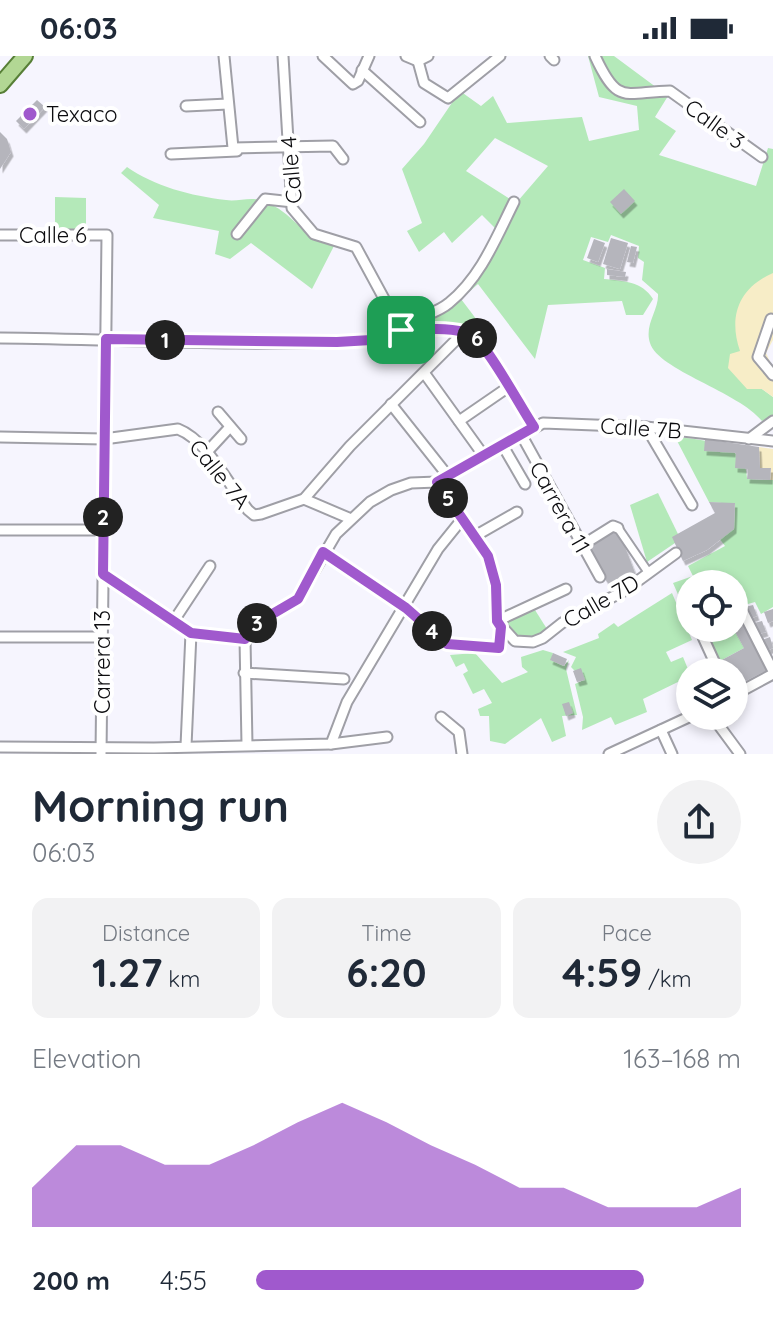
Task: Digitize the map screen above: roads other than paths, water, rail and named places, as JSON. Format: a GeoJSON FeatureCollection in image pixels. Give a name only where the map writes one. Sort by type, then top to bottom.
{"type":"FeatureCollection","features":[{"type":"Feature","properties":{"kind":"main road"},"geometry":{"type":"LineString","coordinates":[[0,85],[25,56]]}},
{"type":"Feature","properties":{"kind":"street"},"geometry":{"type":"LineString","coordinates":[[224,56],[233,148],[289,148]]}},
{"type":"Feature","properties":{"kind":"street","name":"Calle 4"},"geometry":{"type":"LineString","coordinates":[[283,56],[292,208],[300,222],[314,234],[356,247],[401,330]]}},
{"type":"Feature","properties":{"kind":"street"},"geometry":{"type":"LineString","coordinates":[[323,56],[353,84],[358,81],[369,56]]}},
{"type":"Feature","properties":{"kind":"street"},"geometry":{"type":"LineString","coordinates":[[406,56],[423,58],[424,83],[448,98],[500,56]]}},
{"type":"Feature","properties":{"kind":"street","name":"Calle 3"},"geometry":{"type":"LineString","coordinates":[[595,56],[609,85],[619,94],[634,97],[670,91],[762,157]]}},
{"type":"Feature","properties":{"kind":"street"},"geometry":{"type":"LineString","coordinates":[[362,70],[420,122]]}},
{"type":"Feature","properties":{"kind":"street"},"geometry":{"type":"LineString","coordinates":[[186,106],[228,104]]}},
{"type":"Feature","properties":{"kind":"street"},"geometry":{"type":"LineString","coordinates":[[171,154],[333,146],[343,159]]}},
{"type":"Feature","properties":{"kind":"street"},"geometry":{"type":"LineString","coordinates":[[237,234],[265,199],[293,202]]}},
{"type":"Feature","properties":{"kind":"street"},"geometry":{"type":"LineString","coordinates":[[401,330],[411,320],[448,304],[482,266],[514,202]]}},
{"type":"Feature","properties":{"kind":"street","name":"Calle 6"},"geometry":{"type":"LineString","coordinates":[[0,235],[107,235]]}},
{"type":"Feature","properties":{"kind":"street","name":"Carrera 13"},"geometry":{"type":"LineString","coordinates":[[101,751],[107,235]]}},
{"type":"Feature","properties":{"kind":"street"},"geometry":{"type":"LineString","coordinates":[[771,319],[758,357],[773,375]]}},
{"type":"Feature","properties":{"kind":"street"},"geometry":{"type":"LineString","coordinates":[[0,338],[337,342],[371,340],[401,330],[464,332]]}},
{"type":"Feature","properties":{"kind":"street","name":"Calle 7A"},"geometry":{"type":"LineString","coordinates":[[0,437],[104,439],[178,429],[187,433],[206,453],[254,515],[304,499],[391,404],[425,374],[464,332]]}},
{"type":"Feature","properties":{"kind":"street","name":"Carrera 11"},"geometry":{"type":"LineString","coordinates":[[464,332],[485,344],[507,388],[534,427]]}},
{"type":"Feature","properties":{"kind":"street"},"geometry":{"type":"LineString","coordinates":[[425,374],[484,456]]}},
{"type":"Feature","properties":{"kind":"street"},"geometry":{"type":"LineString","coordinates":[[459,421],[507,388]]}},
{"type":"Feature","properties":{"kind":"street"},"geometry":{"type":"LineString","coordinates":[[391,404],[448,476]]}},
{"type":"Feature","properties":{"kind":"street"},"geometry":{"type":"LineString","coordinates":[[218,412],[241,439]]}},
{"type":"Feature","properties":{"kind":"street","name":"Calle 7B"},"geometry":{"type":"LineString","coordinates":[[534,427],[552,422],[646,427],[773,440]]}},
{"type":"Feature","properties":{"kind":"street"},"geometry":{"type":"LineString","coordinates":[[749,439],[772,422]]}},
{"type":"Feature","properties":{"kind":"street"},"geometry":{"type":"LineString","coordinates":[[772,422],[768,433],[773,440]]}},
{"type":"Feature","properties":{"kind":"street"},"geometry":{"type":"LineString","coordinates":[[206,453],[230,427]]}},
{"type":"Feature","properties":{"kind":"street"},"geometry":{"type":"LineString","coordinates":[[247,745],[245,639],[257,623],[298,599],[323,552],[351,519],[391,490],[411,483],[437,482],[534,427]]}},
{"type":"Feature","properties":{"kind":"street"},"geometry":{"type":"LineString","coordinates":[[646,427],[692,505]]}},
{"type":"Feature","properties":{"kind":"street","name":"Carrera 11"},"geometry":{"type":"LineString","coordinates":[[522,436],[600,577]]}},
{"type":"Feature","properties":{"kind":"street"},"geometry":{"type":"LineString","coordinates":[[503,446],[525,484]]}},
{"type":"Feature","properties":{"kind":"street"},"geometry":{"type":"LineString","coordinates":[[323,552],[406,608],[447,644],[499,648],[494,575],[488,556],[437,482]]}},
{"type":"Feature","properties":{"kind":"street"},"geometry":{"type":"LineString","coordinates":[[304,499],[351,519]]}},
{"type":"Feature","properties":{"kind":"street"},"geometry":{"type":"LineString","coordinates":[[475,536],[517,512]]}},
{"type":"Feature","properties":{"kind":"street"},"geometry":{"type":"LineString","coordinates":[[331,744],[347,702],[406,608],[438,549],[463,518]]}},
{"type":"Feature","properties":{"kind":"street"},"geometry":{"type":"LineString","coordinates":[[581,546],[613,526],[618,528],[648,572]]}},
{"type":"Feature","properties":{"kind":"street"},"geometry":{"type":"LineString","coordinates":[[0,530],[103,530]]}},
{"type":"Feature","properties":{"kind":"street","name":"Calle 7D"},"geometry":{"type":"LineString","coordinates":[[499,624],[515,641],[524,643],[543,638],[562,623],[624,591],[676,553]]}},
{"type":"Feature","properties":{"kind":"street"},"geometry":{"type":"LineString","coordinates":[[173,622],[210,566]]}},
{"type":"Feature","properties":{"kind":"street"},"geometry":{"type":"LineString","coordinates":[[103,574],[191,633],[245,639]]}},
{"type":"Feature","properties":{"kind":"street"},"geometry":{"type":"LineString","coordinates":[[499,624],[566,589]]}},
{"type":"Feature","properties":{"kind":"street"},"geometry":{"type":"LineString","coordinates":[[748,622],[773,673],[748,687]]}},
{"type":"Feature","properties":{"kind":"street"},"geometry":{"type":"LineString","coordinates":[[186,746],[191,633]]}},
{"type":"Feature","properties":{"kind":"street"},"geometry":{"type":"LineString","coordinates":[[0,637],[102,637]]}},
{"type":"Feature","properties":{"kind":"street"},"geometry":{"type":"LineString","coordinates":[[244,673],[344,679]]}},
{"type":"Feature","properties":{"kind":"street"},"geometry":{"type":"LineString","coordinates":[[441,717],[459,732],[462,754]]}},
{"type":"Feature","properties":{"kind":"street"},"geometry":{"type":"LineString","coordinates":[[609,754],[676,723]]}},
{"type":"Feature","properties":{"kind":"street"},"geometry":{"type":"LineString","coordinates":[[661,730],[672,754]]}},
{"type":"Feature","properties":{"kind":"street"},"geometry":{"type":"LineString","coordinates":[[722,730],[740,754]]}},
{"type":"Feature","properties":{"kind":"street"},"geometry":{"type":"LineString","coordinates":[[0,747],[101,751],[186,746],[331,744],[387,737]]}},
{"type":"Feature","properties":{"kind":"place","name":"Texaco"},"geometry":{"type":"Point","coordinates":[30,114]}}]}
